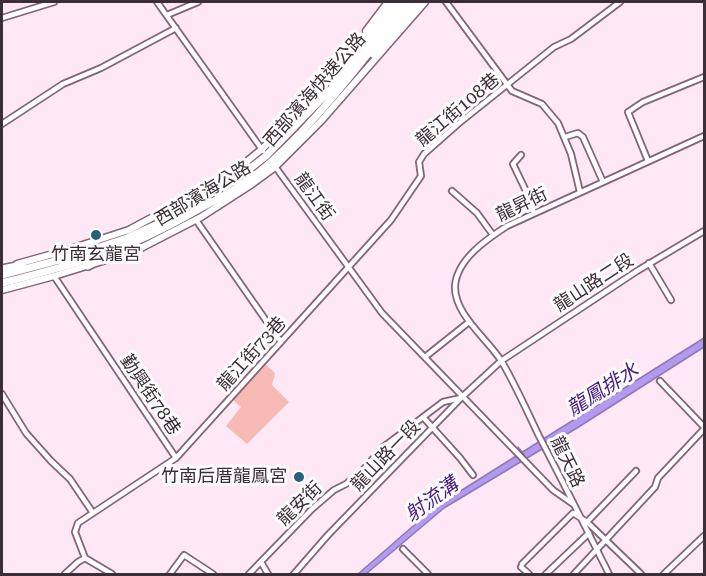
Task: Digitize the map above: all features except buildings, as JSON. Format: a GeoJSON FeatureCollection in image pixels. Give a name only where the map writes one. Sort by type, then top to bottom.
{"type":"FeatureCollection","features":[{"type":"Feature","properties":{"kind":"highway"},"geometry":{"type":"LineString","coordinates":[[347,63],[394,2]]}},
{"type":"Feature","properties":{"kind":"highway","name":"西部濱海快速公路"},"geometry":{"type":"LineString","coordinates":[[2,275],[63,259],[127,238],[160,223],[271,162],[332,88],[347,63],[401,2]]}},
{"type":"Feature","properties":{"kind":"highway","name":"西部濱海快速公路"},"geometry":{"type":"LineString","coordinates":[[2,283],[66,266],[126,245],[164,229],[219,199],[271,162],[303,130],[352,74],[409,2]]}},
{"type":"Feature","properties":{"kind":"highway"},"geometry":{"type":"LineString","coordinates":[[352,74],[391,36],[418,2]]}},
{"type":"Feature","properties":{"kind":"highway"},"geometry":{"type":"LineString","coordinates":[[88,266],[126,245]]}},
{"type":"Feature","properties":{"kind":"highway"},"geometry":{"type":"LineString","coordinates":[[2,268],[63,259]]}},
{"type":"Feature","properties":{"kind":"main road","name":"西部濱海公路"},"geometry":{"type":"LineString","coordinates":[[2,268],[129,230],[228,177],[262,148],[347,63],[388,2]]}},
{"type":"Feature","properties":{"kind":"main road","name":"西部濱海公路"},"geometry":{"type":"LineString","coordinates":[[2,290],[135,251],[196,219],[321,121],[424,2]]}},
{"type":"Feature","properties":{"kind":"street"},"geometry":{"type":"LineString","coordinates":[[2,18],[54,2]]}},
{"type":"Feature","properties":{"kind":"street","name":"龍江街"},"geometry":{"type":"LineString","coordinates":[[157,2],[169,15],[271,162],[382,313],[514,451],[553,490],[573,504]]}},
{"type":"Feature","properties":{"kind":"street"},"geometry":{"type":"LineString","coordinates":[[169,15],[198,2]]}},
{"type":"Feature","properties":{"kind":"street"},"geometry":{"type":"LineString","coordinates":[[446,2],[507,86],[517,94],[542,104],[558,123],[571,154],[580,192]]}},
{"type":"Feature","properties":{"kind":"street","name":"龍江街108巷"},"geometry":{"type":"LineString","coordinates":[[347,267],[400,208],[421,176],[419,162],[424,154],[554,47],[571,39],[620,2]]}},
{"type":"Feature","properties":{"kind":"street"},"geometry":{"type":"LineString","coordinates":[[2,124],[63,84],[101,68],[176,28]]}},
{"type":"Feature","properties":{"kind":"street"},"geometry":{"type":"LineString","coordinates":[[648,161],[628,112],[643,102],[705,77]]}},
{"type":"Feature","properties":{"kind":"street"},"geometry":{"type":"LineString","coordinates":[[565,137],[578,133],[583,137],[603,182]]}},
{"type":"Feature","properties":{"kind":"street","name":"龍昇街"},"geometry":{"type":"LineString","coordinates":[[501,361],[469,321],[457,301],[455,287],[458,272],[468,258],[493,235],[534,213],[705,136]]}},
{"type":"Feature","properties":{"kind":"street"},"geometry":{"type":"LineString","coordinates":[[521,155],[513,164],[534,213]]}},
{"type":"Feature","properties":{"kind":"street"},"geometry":{"type":"LineString","coordinates":[[452,191],[477,213],[493,235]]}},
{"type":"Feature","properties":{"kind":"street"},"geometry":{"type":"LineString","coordinates":[[196,219],[281,342]]}},
{"type":"Feature","properties":{"kind":"street","name":"龍山路二段"},"geometry":{"type":"LineString","coordinates":[[501,361],[649,264],[705,231]]}},
{"type":"Feature","properties":{"kind":"street"},"geometry":{"type":"LineString","coordinates":[[649,264],[670,300]]}},
{"type":"Feature","properties":{"kind":"street","name":"龍江街73巷"},"geometry":{"type":"LineString","coordinates":[[176,458],[347,267]]}},
{"type":"Feature","properties":{"kind":"street","name":"勤興街78巷"},"geometry":{"type":"LineString","coordinates":[[54,276],[176,458],[78,524],[75,532],[85,558]]}},
{"type":"Feature","properties":{"kind":"street"},"geometry":{"type":"LineString","coordinates":[[425,357],[469,321]]}},
{"type":"Feature","properties":{"kind":"street","name":"龍山路一段"},"geometry":{"type":"LineString","coordinates":[[294,574],[328,535],[462,397],[501,361]]}},
{"type":"Feature","properties":{"kind":"street","name":"龍天路"},"geometry":{"type":"LineString","coordinates":[[501,361],[581,516],[607,573]]}},
{"type":"Feature","properties":{"kind":"street"},"geometry":{"type":"LineString","coordinates":[[574,574],[606,542],[655,487],[658,478],[705,428],[660,381]]}},
{"type":"Feature","properties":{"kind":"street"},"geometry":{"type":"LineString","coordinates":[[2,394],[26,433],[70,479],[93,513]]}},
{"type":"Feature","properties":{"kind":"street","name":"龍安街"},"geometry":{"type":"LineString","coordinates":[[249,574],[312,509],[354,477],[382,448],[443,402],[462,397]]}},
{"type":"Feature","properties":{"kind":"street"},"geometry":{"type":"LineString","coordinates":[[423,417],[473,475]]}},
{"type":"Feature","properties":{"kind":"street"},"geometry":{"type":"LineString","coordinates":[[587,522],[636,471]]}},
{"type":"Feature","properties":{"kind":"street"},"geometry":{"type":"LineString","coordinates":[[529,574],[522,566],[573,513],[581,516],[641,574]]}},
{"type":"Feature","properties":{"kind":"street"},"geometry":{"type":"LineString","coordinates":[[546,574],[589,533]]}},
{"type":"Feature","properties":{"kind":"street"},"geometry":{"type":"LineString","coordinates":[[664,574],[704,536]]}},
{"type":"Feature","properties":{"kind":"street"},"geometry":{"type":"LineString","coordinates":[[403,549],[428,574]]}},
{"type":"Feature","properties":{"kind":"street"},"geometry":{"type":"LineString","coordinates":[[170,574],[184,555],[213,574]]}},
{"type":"Feature","properties":{"kind":"street"},"geometry":{"type":"LineString","coordinates":[[65,574],[85,558],[112,574]]}},
{"type":"Feature","properties":{"kind":"street"},"geometry":{"type":"LineString","coordinates":[[261,562],[268,574]]}},
{"type":"Feature","properties":{"kind":"shaded area"},"geometry":{"type":"Polygon","coordinates":[[[704,338],[704,347],[577,428],[444,508],[366,574],[358,574],[435,507],[704,338]]]}},
{"type":"Feature","properties":{"kind":"shaded area"},"geometry":{"type":"Polygon","coordinates":[[[265,364],[275,373],[272,385],[289,402],[247,444],[226,426],[241,407],[233,400],[265,364]]]}},
{"type":"Feature","properties":{"kind":"waterway","name":"龍鳳排水"},"geometry":{"type":"LineString","coordinates":[[518,447],[524,454]]}},
{"type":"Feature","properties":{"kind":"place","name":"竹南玄龍宮"},"geometry":{"type":"Point","coordinates":[96,235]}},
{"type":"Feature","properties":{"kind":"place","name":"竹南后厝龍鳳宮"},"geometry":{"type":"Point","coordinates":[299,477]}},
{"type":"Feature","properties":{"kind":"water label","name":"射流溝"},"geometry":{"type":"Point","coordinates":[432,500]}}]}
